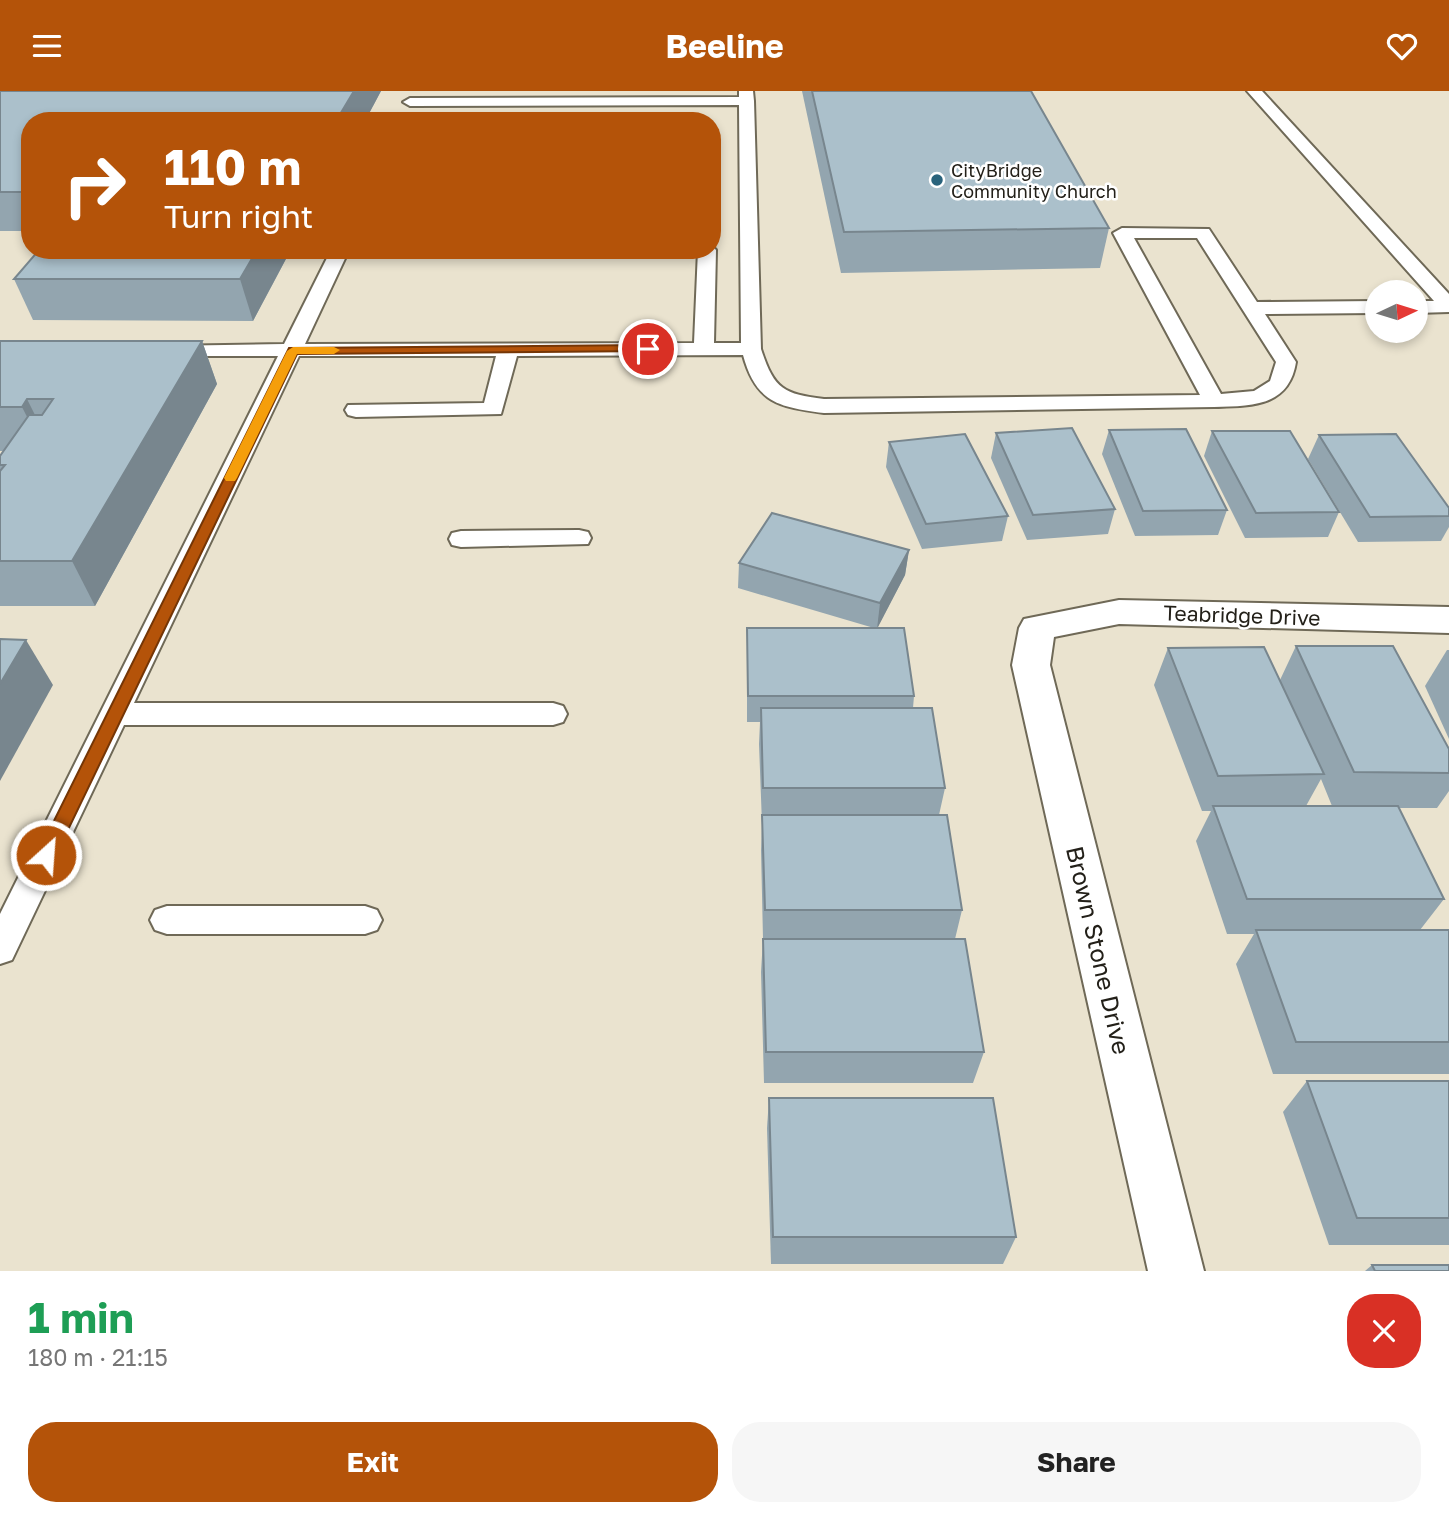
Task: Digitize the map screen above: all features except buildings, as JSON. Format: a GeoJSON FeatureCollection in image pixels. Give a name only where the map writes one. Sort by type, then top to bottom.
{"type":"FeatureCollection","features":[{"type":"Feature","properties":{"kind":"street","name":"Teabridge Drive"},"geometry":{"type":"LineString","coordinates":[[1037,628],[1119,612],[1449,620]]}},
{"type":"Feature","properties":{"kind":"street","name":"Brown Stone Drive"},"geometry":{"type":"LineString","coordinates":[[1037,628],[1031,665],[1176,1271]]}},
{"type":"Feature","properties":{"kind":"lane"},"geometry":{"type":"LineString","coordinates":[[1254,91],[1449,306]]}},
{"type":"Feature","properties":{"kind":"lane"},"geometry":{"type":"LineString","coordinates":[[413,97],[746,96],[751,349],[758,379],[772,394],[796,402],[815,405],[1214,401],[1263,395],[1277,388],[1285,376],[1286,362],[1203,233],[1122,233],[1214,401]]}},
{"type":"Feature","properties":{"kind":"lane"},"geometry":{"type":"LineString","coordinates":[[0,949],[336,259]]}},
{"type":"Feature","properties":{"kind":"lane"},"geometry":{"type":"LineString","coordinates":[[704,348],[707,259]]}},
{"type":"Feature","properties":{"kind":"lane"},"geometry":{"type":"LineString","coordinates":[[1428,307],[1449,306]]}},
{"type":"Feature","properties":{"kind":"lane"},"geometry":{"type":"LineString","coordinates":[[1251,307],[1365,307]]}},
{"type":"Feature","properties":{"kind":"lane"},"geometry":{"type":"LineString","coordinates":[[356,410],[493,409],[508,349]]}},
{"type":"Feature","properties":{"kind":"lane"},"geometry":{"type":"LineString","coordinates":[[153,350],[751,349]]}},
{"type":"Feature","properties":{"kind":"lane"},"geometry":{"type":"LineString","coordinates":[[461,539],[579,538]]}},
{"type":"Feature","properties":{"kind":"lane"},"geometry":{"type":"LineString","coordinates":[[116,714],[553,714]]}},
{"type":"Feature","properties":{"kind":"lane"},"geometry":{"type":"LineString","coordinates":[[167,920],[365,920]]}},
{"type":"Feature","properties":{"kind":"slow traffic"},"geometry":{"type":"LineString","coordinates":[[231,478],[293,351],[334,350]]}},
{"type":"Feature","properties":{"kind":"place","name":"CityBridge Community Church"},"geometry":{"type":"Point","coordinates":[937,180]}},
{"type":"Feature","properties":{"kind":"route"},"geometry":{"type":"LineString","coordinates":[[46,855],[293,351],[648,349]]}}]}
